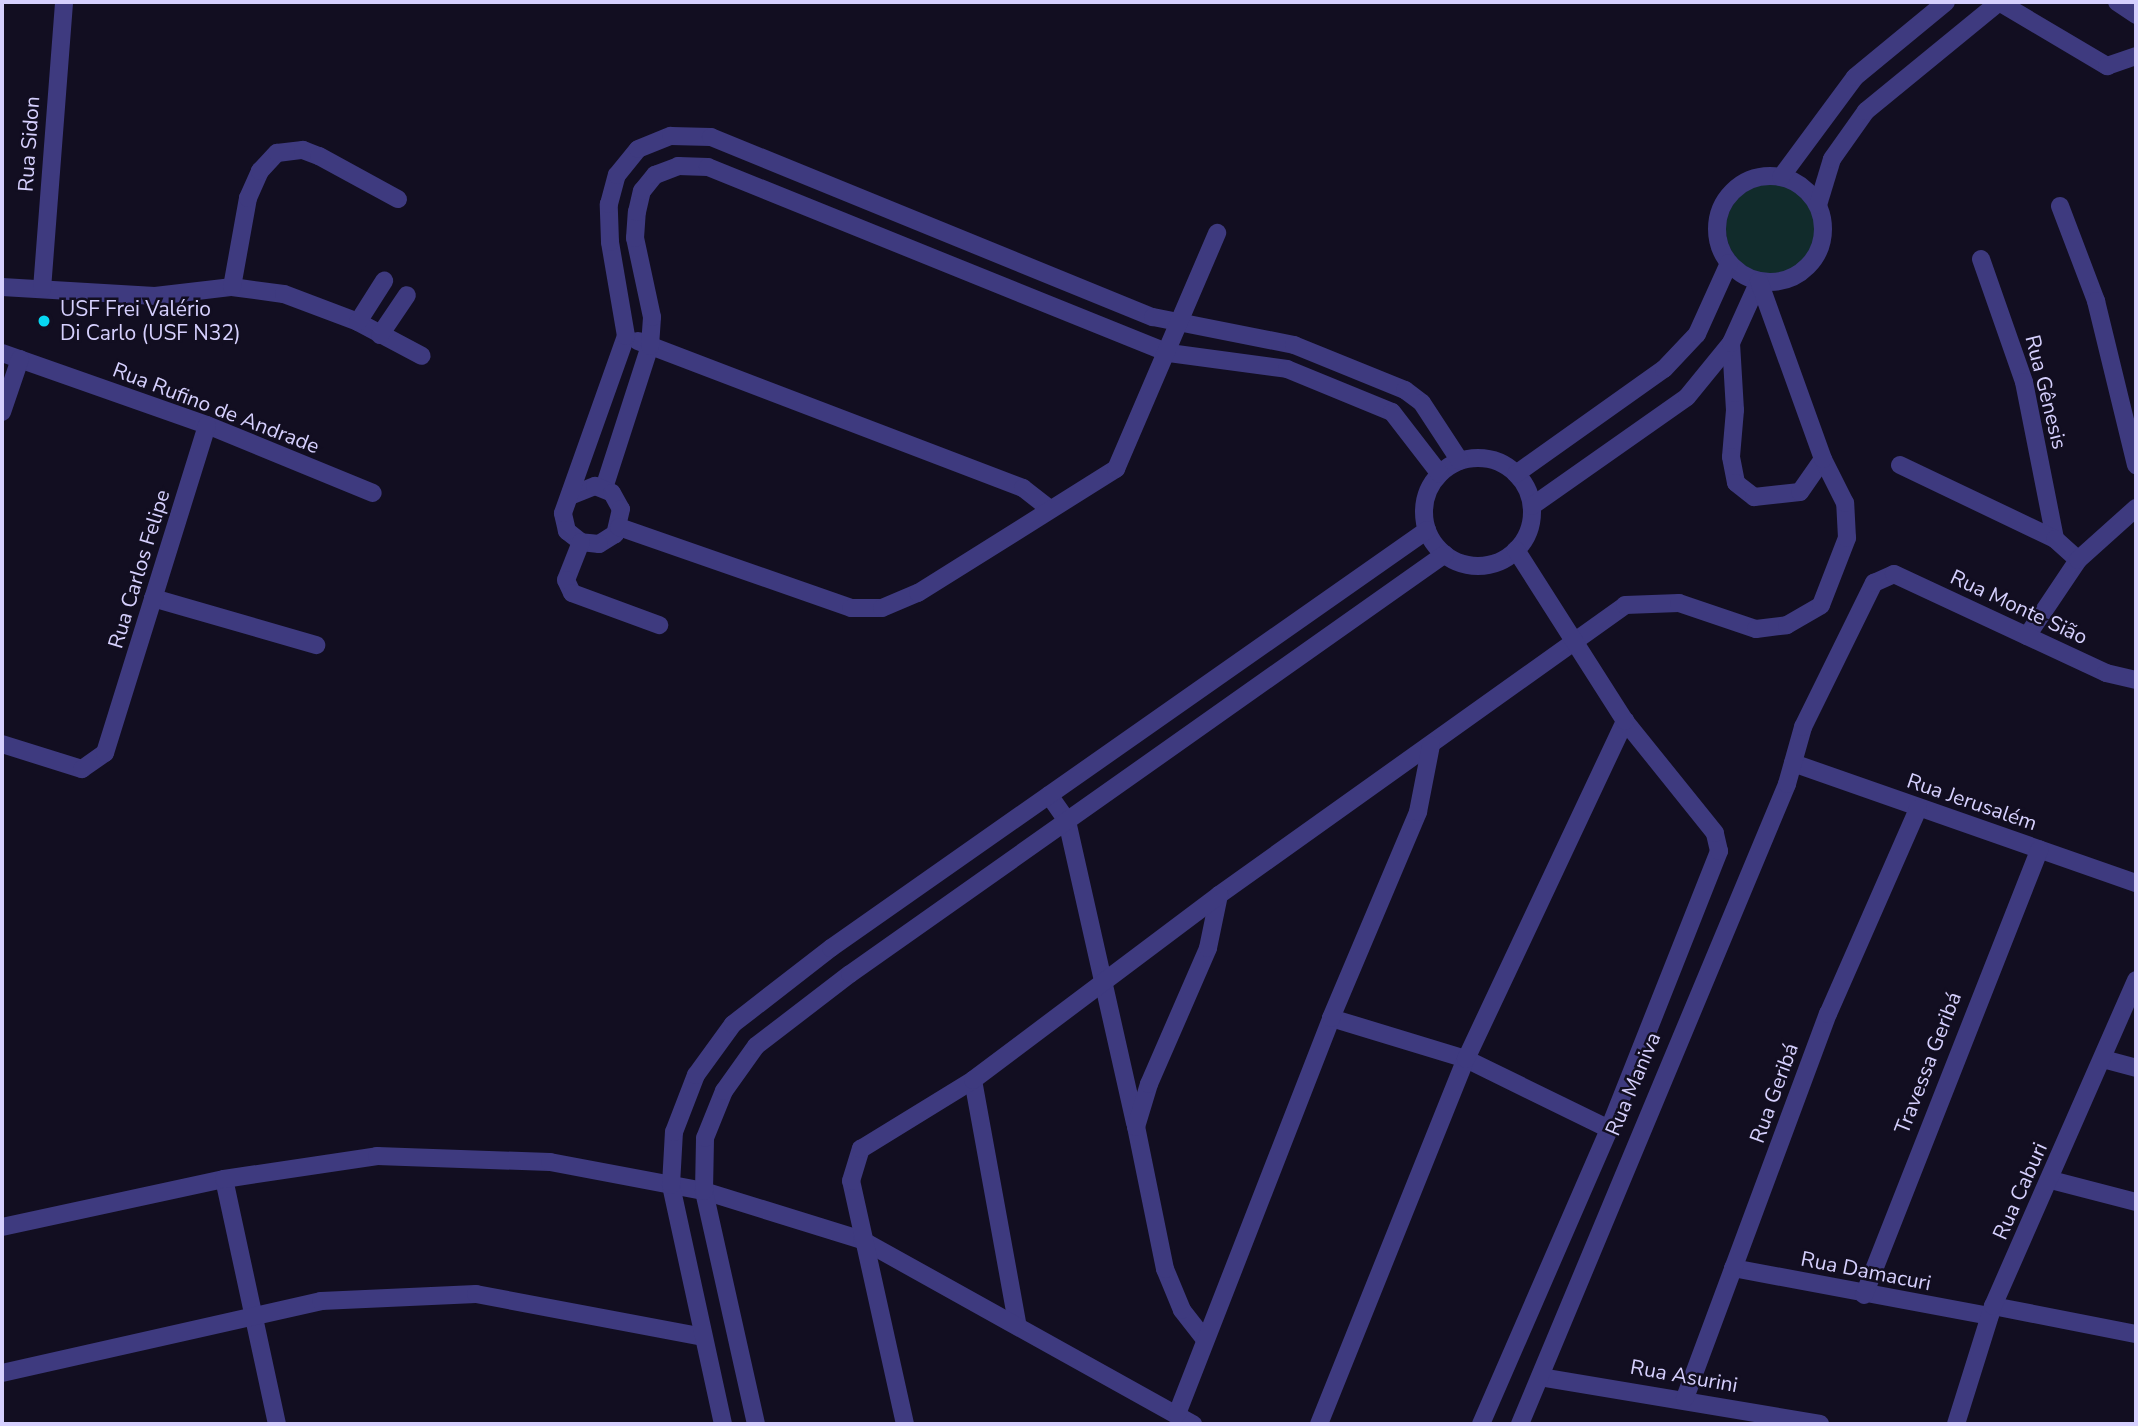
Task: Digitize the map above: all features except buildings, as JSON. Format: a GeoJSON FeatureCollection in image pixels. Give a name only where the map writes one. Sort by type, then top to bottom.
{"type":"FeatureCollection","features":[{"type":"Feature","properties":{"kind":"street","name":"Rua Sidon"},"geometry":{"type":"LineString","coordinates":[[42,289],[64,2]]}},
{"type":"Feature","properties":{"kind":"street"},"geometry":{"type":"LineString","coordinates":[[1781,177],[1855,77],[1946,2]]}},
{"type":"Feature","properties":{"kind":"street"},"geometry":{"type":"LineString","coordinates":[[1818,205],[1832,159],[1866,111],[1999,2],[2107,66],[2136,56]]}},
{"type":"Feature","properties":{"kind":"street"},"geometry":{"type":"LineString","coordinates":[[2117,2],[2136,15]]}},
{"type":"Feature","properties":{"kind":"street"},"geometry":{"type":"LineString","coordinates":[[581,542],[564,522],[570,496],[626,336],[609,204],[617,175],[638,149],[671,136],[711,137],[1153,317],[1294,345],[1405,390],[1422,403],[1460,461]]}},
{"type":"Feature","properties":{"kind":"street"},"geometry":{"type":"LineString","coordinates":[[232,287],[248,198],[260,171],[277,153],[303,150],[398,199]]}},
{"type":"Feature","properties":{"kind":"street"},"geometry":{"type":"LineString","coordinates":[[604,488],[650,346],[652,317],[635,238],[637,212],[642,191],[655,175],[678,166],[708,167],[1169,353],[1286,369],[1392,412],[1440,474]]}},
{"type":"Feature","properties":{"kind":"street"},"geometry":{"type":"LineString","coordinates":[[1781,177],[1803,187],[1818,205],[1824,228],[1813,261],[1783,281],[1759,281],[1729,263],[1719,242],[1722,207],[1746,182],[1781,177]]}},
{"type":"Feature","properties":{"kind":"street"},"geometry":{"type":"LineString","coordinates":[[2060,205],[2096,301],[2136,465]]}},
{"type":"Feature","properties":{"kind":"street"},"geometry":{"type":"LineString","coordinates":[[620,527],[851,608],[882,608],[918,593],[1116,468],[1183,323],[1217,233]]}},
{"type":"Feature","properties":{"kind":"street","name":"Rua Gênesis"},"geometry":{"type":"LineString","coordinates":[[1981,259],[2021,370],[2055,539]]}},
{"type":"Feature","properties":{"kind":"street"},"geometry":{"type":"LineString","coordinates":[[1516,474],[1664,369],[1696,334],[1729,263]]}},
{"type":"Feature","properties":{"kind":"street"},"geometry":{"type":"LineString","coordinates":[[358,322],[384,281]]}},
{"type":"Feature","properties":{"kind":"street"},"geometry":{"type":"LineString","coordinates":[[1532,506],[1687,397],[1731,343],[1759,281]]}},
{"type":"Feature","properties":{"kind":"street"},"geometry":{"type":"LineString","coordinates":[[905,1424],[862,1241],[851,1181],[861,1150],[973,1080],[1219,895],[1625,605],[1647,601],[1679,603],[1756,629],[1787,625],[1821,605],[1847,538],[1845,503],[1823,459],[1759,281]]}},
{"type":"Feature","properties":{"kind":"street"},"geometry":{"type":"LineString","coordinates":[[2,287],[155,296],[232,287],[284,294],[358,322],[422,356]]}},
{"type":"Feature","properties":{"kind":"street"},"geometry":{"type":"LineString","coordinates":[[380,335],[407,295]]}},
{"type":"Feature","properties":{"kind":"street"},"geometry":{"type":"LineString","coordinates":[[626,336],[1023,488],[1049,508]]}},
{"type":"Feature","properties":{"kind":"street"},"geometry":{"type":"LineString","coordinates":[[1731,343],[1735,410],[1731,457],[1736,483],[1754,497],[1800,492],[1823,459]]}},
{"type":"Feature","properties":{"kind":"street","name":"Rua Rufino de Andrade"},"geometry":{"type":"LineString","coordinates":[[2,353],[207,425],[373,494]]}},
{"type":"Feature","properties":{"kind":"street"},"geometry":{"type":"LineString","coordinates":[[2,412],[20,359]]}},
{"type":"Feature","properties":{"kind":"street","name":"Rua Carlos Felipe"},"geometry":{"type":"LineString","coordinates":[[2,744],[82,769],[104,753],[117,726],[153,598],[207,425]]}},
{"type":"Feature","properties":{"kind":"street"},"geometry":{"type":"LineString","coordinates":[[1484,458],[1516,474],[1532,506],[1529,529],[1516,550],[1484,565],[1460,563],[1445,554],[1427,530],[1424,506],[1440,474],[1460,461],[1484,458]]}},
{"type":"Feature","properties":{"kind":"street"},"geometry":{"type":"LineString","coordinates":[[1900,465],[2055,539],[2078,560]]}},
{"type":"Feature","properties":{"kind":"street"},"geometry":{"type":"LineString","coordinates":[[570,496],[586,487],[604,488],[621,509],[620,527],[608,540],[581,542]]}},
{"type":"Feature","properties":{"kind":"street"},"geometry":{"type":"LineString","coordinates":[[2027,636],[2078,560],[2136,508]]}},
{"type":"Feature","properties":{"kind":"street"},"geometry":{"type":"LineString","coordinates":[[723,1424],[671,1185],[674,1132],[696,1075],[733,1024],[831,948],[1427,530]]}},
{"type":"Feature","properties":{"kind":"street"},"geometry":{"type":"LineString","coordinates":[[581,542],[566,580],[572,593],[659,625]]}},
{"type":"Feature","properties":{"kind":"street"},"geometry":{"type":"LineString","coordinates":[[1481,1424],[1609,1129],[1718,851],[1715,833],[1625,721],[1516,550]]}},
{"type":"Feature","properties":{"kind":"street"},"geometry":{"type":"LineString","coordinates":[[757,1424],[704,1191],[705,1138],[724,1091],[756,1046],[850,974],[1445,554]]}},
{"type":"Feature","properties":{"kind":"street","name":"Rua Monte Sião"},"geometry":{"type":"LineString","coordinates":[[1883,575],[1894,575],[2106,673],[2135,677]]}},
{"type":"Feature","properties":{"kind":"street","name":"Rua Maniva"},"geometry":{"type":"LineString","coordinates":[[1520,1424],[1793,764],[1803,727],[1883,575]]}},
{"type":"Feature","properties":{"kind":"street"},"geometry":{"type":"LineString","coordinates":[[153,598],[316,645]]}},
{"type":"Feature","properties":{"kind":"street"},"geometry":{"type":"LineString","coordinates":[[1319,1424],[1466,1059],[1625,721]]}},
{"type":"Feature","properties":{"kind":"street"},"geometry":{"type":"LineString","coordinates":[[1177,1414],[1203,1337],[1331,1018],[1418,812],[1431,746]]}},
{"type":"Feature","properties":{"kind":"street","name":"Rua Jerusalém"},"geometry":{"type":"LineString","coordinates":[[1793,764],[2136,883]]}},
{"type":"Feature","properties":{"kind":"street"},"geometry":{"type":"LineString","coordinates":[[1049,795],[1067,821],[1166,1269],[1182,1310],[1203,1337]]}},
{"type":"Feature","properties":{"kind":"street","name":"Rua Geribá"},"geometry":{"type":"LineString","coordinates":[[1685,1398],[1828,1014],[1918,809]]}},
{"type":"Feature","properties":{"kind":"street","name":"Travessa Geribá"},"geometry":{"type":"LineString","coordinates":[[1864,1295],[1996,948],[2040,849]]}},
{"type":"Feature","properties":{"kind":"street"},"geometry":{"type":"LineString","coordinates":[[1136,1127],[1149,1084],[1208,948],[1219,895]]}},
{"type":"Feature","properties":{"kind":"street"},"geometry":{"type":"LineString","coordinates":[[831,948],[850,974]]}},
{"type":"Feature","properties":{"kind":"street","name":"Rua Caburi"},"geometry":{"type":"LineString","coordinates":[[1956,1424],[1992,1311],[2136,980]]}},
{"type":"Feature","properties":{"kind":"street"},"geometry":{"type":"LineString","coordinates":[[1331,1018],[1466,1059],[1609,1129]]}},
{"type":"Feature","properties":{"kind":"street"},"geometry":{"type":"LineString","coordinates":[[2103,1059],[2136,1068]]}},
{"type":"Feature","properties":{"kind":"street"},"geometry":{"type":"LineString","coordinates":[[973,1080],[1017,1323]]}},
{"type":"Feature","properties":{"kind":"street"},"geometry":{"type":"LineString","coordinates":[[2,1227],[224,1179],[377,1156],[550,1162],[704,1191],[862,1241],[1017,1323],[1193,1424]]}},
{"type":"Feature","properties":{"kind":"street"},"geometry":{"type":"LineString","coordinates":[[224,1179],[277,1424]]}},
{"type":"Feature","properties":{"kind":"street"},"geometry":{"type":"LineString","coordinates":[[2051,1180],[2136,1202]]}},
{"type":"Feature","properties":{"kind":"street","name":"Rua Damacuri"},"geometry":{"type":"LineString","coordinates":[[1733,1268],[1864,1295],[1992,1311],[2136,1334]]}},
{"type":"Feature","properties":{"kind":"street"},"geometry":{"type":"LineString","coordinates":[[2,1373],[253,1313],[321,1301],[476,1294],[703,1337]]}},
{"type":"Feature","properties":{"kind":"street","name":"Rua Asurini"},"geometry":{"type":"LineString","coordinates":[[1540,1377],[1685,1398],[1820,1424]]}},
{"type":"Feature","properties":{"kind":"green space"},"geometry":{"type":"Polygon","coordinates":[[[1771,184],[1788,188],[1803,197],[1812,212],[1816,229],[1812,246],[1803,261],[1788,270],[1771,274],[1754,270],[1739,261],[1730,246],[1726,229],[1730,212],[1739,197],[1754,188],[1771,184]]]}},
{"type":"Feature","properties":{"kind":"place","name":"USF Frei Valério Di Carlo (USF N32)"},"geometry":{"type":"Point","coordinates":[44,321]}}]}
